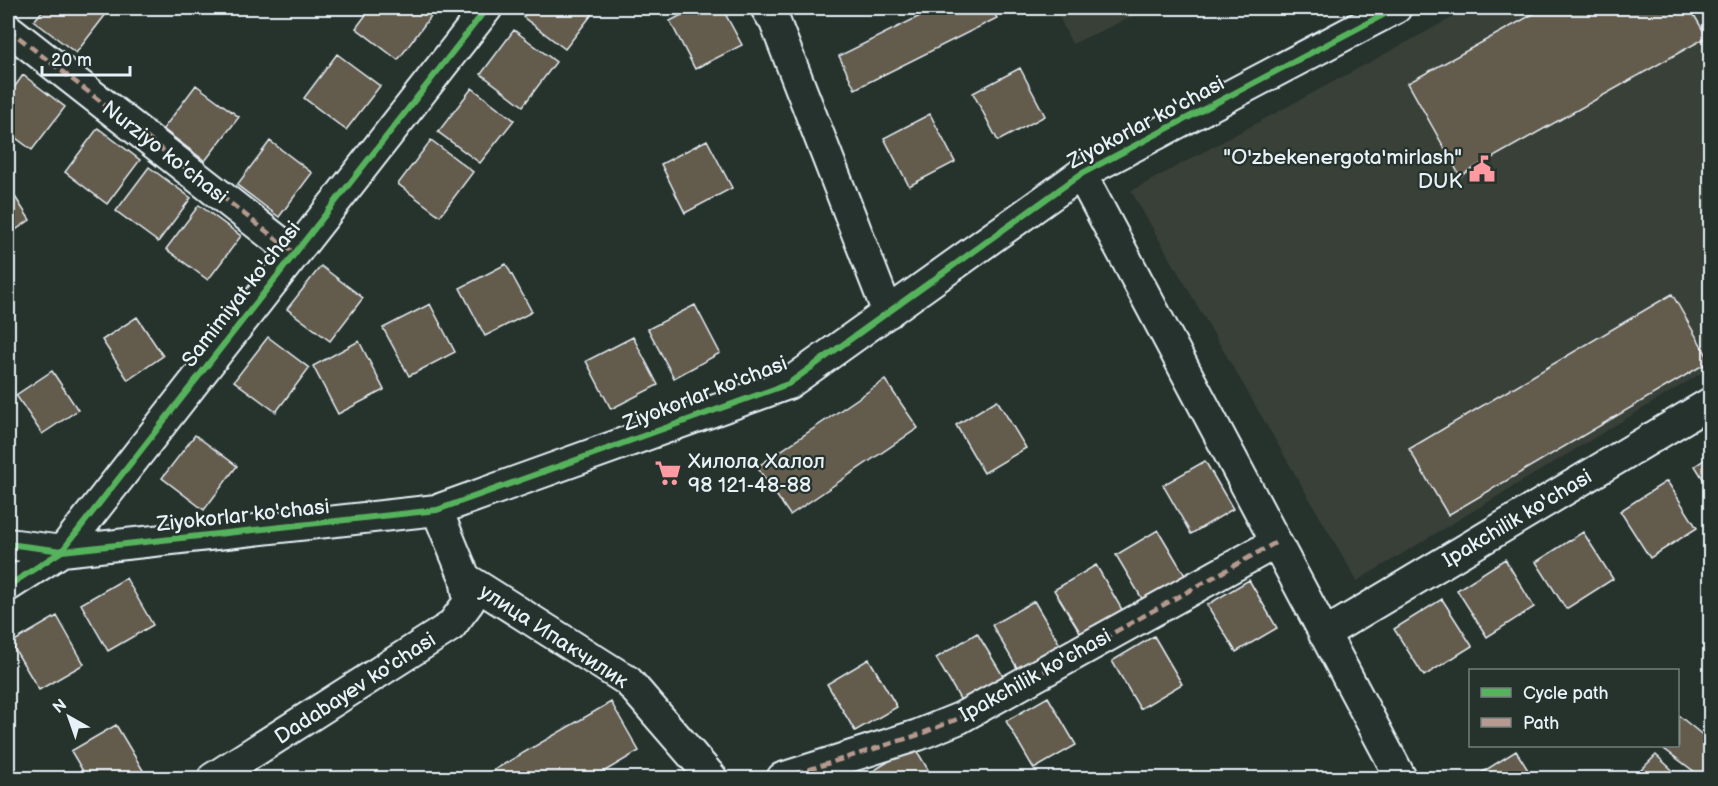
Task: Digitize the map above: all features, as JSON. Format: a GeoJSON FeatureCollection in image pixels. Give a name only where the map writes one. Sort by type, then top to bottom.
{"type":"FeatureCollection","features":[{"type":"Feature","properties":{"kind":"street","name":"Samimiyat ko'chasi"},"geometry":{"type":"LineString","coordinates":[[8,586],[62,551],[487,8]]}},
{"type":"Feature","properties":{"kind":"street"},"geometry":{"type":"LineString","coordinates":[[766,8],[775,22],[888,313]]}},
{"type":"Feature","properties":{"kind":"street","name":"Ziyokorlar ko'chasi"},"geometry":{"type":"LineString","coordinates":[[8,544],[62,551],[437,510],[788,384],[1081,174],[1396,8]]}},
{"type":"Feature","properties":{"kind":"street","name":"Nurziyo ko'chasi"},"geometry":{"type":"LineString","coordinates":[[8,29],[294,253]]}},
{"type":"Feature","properties":{"kind":"street"},"geometry":{"type":"LineString","coordinates":[[1081,174],[1401,778]]}},
{"type":"Feature","properties":{"kind":"street","name":"Ipakchilik ko'chasi"},"geometry":{"type":"LineString","coordinates":[[1324,634],[1710,403]]}},
{"type":"Feature","properties":{"kind":"street"},"geometry":{"type":"LineString","coordinates":[[437,510],[465,578]]}},
{"type":"Feature","properties":{"kind":"street","name":"Ipakchilik ko'chasi"},"geometry":{"type":"LineString","coordinates":[[782,778],[918,735],[960,718],[1275,543]]}},
{"type":"Feature","properties":{"kind":"street","name":"Dadabayev ko'chasi"},"geometry":{"type":"LineString","coordinates":[[213,778],[451,626],[469,602],[465,578]]}},
{"type":"Feature","properties":{"kind":"street","name":"улица Ипакчилик"},"geometry":{"type":"LineString","coordinates":[[465,578],[628,681],[712,778]]}},
{"type":"Feature","properties":{"kind":"shaded area"},"geometry":{"type":"Polygon","coordinates":[[[1055,8],[1151,8],[1072,44],[1055,8]]]}},
{"type":"Feature","properties":{"kind":"shaded area"},"geometry":{"type":"Polygon","coordinates":[[[1470,8],[1710,8],[1710,368],[1357,581],[1131,191],[1470,8]]]}},
{"type":"Feature","properties":{"kind":"building"},"geometry":{"type":"Polygon","coordinates":[[[45,8],[110,9],[76,53],[34,21],[45,8]]]}},
{"type":"Feature","properties":{"kind":"building"},"geometry":{"type":"Polygon","coordinates":[[[371,8],[421,8],[431,16],[398,60],[356,28],[371,8]]]}},
{"type":"Feature","properties":{"kind":"building"},"geometry":{"type":"Polygon","coordinates":[[[530,8],[597,8],[565,49],[523,17],[530,8]]]}},
{"type":"Feature","properties":{"kind":"building"},"geometry":{"type":"Polygon","coordinates":[[[695,8],[722,8],[742,45],[695,69],[670,21],[695,8]]]}},
{"type":"Feature","properties":{"kind":"building"},"geometry":{"type":"Polygon","coordinates":[[[936,8],[991,8],[997,18],[855,89],[839,56],[936,8]]]}},
{"type":"Feature","properties":{"kind":"building"},"geometry":{"type":"Polygon","coordinates":[[[1544,8],[1690,8],[1707,37],[1460,176],[1408,83],[1544,8]]]}},
{"type":"Feature","properties":{"kind":"building"},"geometry":{"type":"Polygon","coordinates":[[[514,30],[556,62],[523,106],[481,74],[514,30]]]}},
{"type":"Feature","properties":{"kind":"building"},"geometry":{"type":"Polygon","coordinates":[[[337,54],[380,86],[346,130],[304,98],[337,54]]]}},
{"type":"Feature","properties":{"kind":"building"},"geometry":{"type":"Polygon","coordinates":[[[1020,68],[1045,116],[998,141],[973,93],[1020,68]]]}},
{"type":"Feature","properties":{"kind":"building"},"geometry":{"type":"Polygon","coordinates":[[[23,75],[65,107],[32,150],[8,132],[8,96],[23,75]]]}},
{"type":"Feature","properties":{"kind":"building"},"geometry":{"type":"Polygon","coordinates":[[[196,85],[239,117],[205,161],[163,129],[196,85]]]}},
{"type":"Feature","properties":{"kind":"building"},"geometry":{"type":"Polygon","coordinates":[[[472,88],[514,120],[480,163],[438,132],[472,88]]]}},
{"type":"Feature","properties":{"kind":"building"},"geometry":{"type":"Polygon","coordinates":[[[930,114],[955,162],[909,186],[884,138],[930,114]]]}},
{"type":"Feature","properties":{"kind":"building"},"geometry":{"type":"Polygon","coordinates":[[[98,128],[140,160],[107,204],[65,172],[98,128]]]}},
{"type":"Feature","properties":{"kind":"building"},"geometry":{"type":"Polygon","coordinates":[[[431,140],[473,172],[440,216],[398,184],[431,140]]]}},
{"type":"Feature","properties":{"kind":"building"},"geometry":{"type":"Polygon","coordinates":[[[707,140],[732,188],[685,213],[661,164],[707,140]]]}},
{"type":"Feature","properties":{"kind":"building"},"geometry":{"type":"Polygon","coordinates":[[[270,141],[312,173],[279,217],[237,185],[270,141]]]}},
{"type":"Feature","properties":{"kind":"building"},"geometry":{"type":"Polygon","coordinates":[[[149,167],[191,198],[158,242],[116,211],[149,167]]]}},
{"type":"Feature","properties":{"kind":"building"},"geometry":{"type":"Polygon","coordinates":[[[8,186],[30,220],[8,235],[8,186]]]}},
{"type":"Feature","properties":{"kind":"building"},"geometry":{"type":"Polygon","coordinates":[[[199,205],[241,236],[208,280],[166,249],[199,205]]]}},
{"type":"Feature","properties":{"kind":"building"},"geometry":{"type":"Polygon","coordinates":[[[506,264],[532,312],[485,336],[460,288],[506,264]]]}},
{"type":"Feature","properties":{"kind":"building"},"geometry":{"type":"Polygon","coordinates":[[[321,266],[363,298],[330,341],[287,309],[321,266]]]}},
{"type":"Feature","properties":{"kind":"building"},"geometry":{"type":"Polygon","coordinates":[[[1672,294],[1710,361],[1448,515],[1409,449],[1672,294]]]}},
{"type":"Feature","properties":{"kind":"building"},"geometry":{"type":"Polygon","coordinates":[[[430,304],[455,352],[409,376],[383,328],[430,304]]]}},
{"type":"Feature","properties":{"kind":"building"},"geometry":{"type":"Polygon","coordinates":[[[695,305],[720,353],[674,378],[648,329],[695,305]]]}},
{"type":"Feature","properties":{"kind":"building"},"geometry":{"type":"Polygon","coordinates":[[[137,317],[163,356],[128,380],[102,340],[137,317]]]}},
{"type":"Feature","properties":{"kind":"building"},"geometry":{"type":"Polygon","coordinates":[[[268,337],[309,368],[276,412],[234,381],[268,337]]]}},
{"type":"Feature","properties":{"kind":"building"},"geometry":{"type":"Polygon","coordinates":[[[633,337],[658,385],[611,409],[586,361],[633,337]]]}},
{"type":"Feature","properties":{"kind":"building"},"geometry":{"type":"Polygon","coordinates":[[[359,341],[384,390],[338,414],[313,366],[359,341]]]}},
{"type":"Feature","properties":{"kind":"building"},"geometry":{"type":"Polygon","coordinates":[[[52,371],[78,410],[42,434],[16,395],[52,371]]]}},
{"type":"Feature","properties":{"kind":"building"},"geometry":{"type":"Polygon","coordinates":[[[885,380],[918,428],[790,515],[757,467],[885,380]]]}},
{"type":"Feature","properties":{"kind":"building"},"geometry":{"type":"Polygon","coordinates":[[[997,400],[1026,448],[984,473],[956,425],[997,400]]]}},
{"type":"Feature","properties":{"kind":"building"},"geometry":{"type":"Polygon","coordinates":[[[195,435],[237,466],[204,510],[162,478],[195,435]]]}},
{"type":"Feature","properties":{"kind":"building"},"geometry":{"type":"Polygon","coordinates":[[[1710,456],[1710,490],[1695,466],[1710,456]]]}},
{"type":"Feature","properties":{"kind":"building"},"geometry":{"type":"Polygon","coordinates":[[[1205,461],[1233,509],[1191,534],[1163,485],[1205,461]]]}},
{"type":"Feature","properties":{"kind":"building"},"geometry":{"type":"Polygon","coordinates":[[[1667,481],[1697,528],[1650,558],[1620,511],[1667,481]]]}},
{"type":"Feature","properties":{"kind":"building"},"geometry":{"type":"Polygon","coordinates":[[[1158,530],[1186,577],[1144,602],[1116,555],[1158,530]]]}},
{"type":"Feature","properties":{"kind":"building"},"geometry":{"type":"Polygon","coordinates":[[[1583,532],[1613,579],[1566,609],[1536,562],[1583,532]]]}},
{"type":"Feature","properties":{"kind":"building"},"geometry":{"type":"Polygon","coordinates":[[[1505,559],[1534,607],[1487,637],[1457,590],[1505,559]]]}},
{"type":"Feature","properties":{"kind":"building"},"geometry":{"type":"Polygon","coordinates":[[[1096,565],[1124,613],[1083,637],[1054,590],[1096,565]]]}},
{"type":"Feature","properties":{"kind":"building"},"geometry":{"type":"Polygon","coordinates":[[[126,578],[153,625],[108,651],[81,604],[126,578]]]}},
{"type":"Feature","properties":{"kind":"building"},"geometry":{"type":"Polygon","coordinates":[[[1249,580],[1277,628],[1236,652],[1207,605],[1249,580]]]}},
{"type":"Feature","properties":{"kind":"building"},"geometry":{"type":"Polygon","coordinates":[[[1442,599],[1472,646],[1424,676],[1394,629],[1442,599]]]}},
{"type":"Feature","properties":{"kind":"building"},"geometry":{"type":"Polygon","coordinates":[[[1034,601],[1062,648],[1020,673],[992,625],[1034,601]]]}},
{"type":"Feature","properties":{"kind":"building"},"geometry":{"type":"Polygon","coordinates":[[[57,616],[84,664],[39,690],[11,643],[57,616]]]}},
{"type":"Feature","properties":{"kind":"building"},"geometry":{"type":"Polygon","coordinates":[[[977,633],[1006,681],[964,706],[936,658],[977,633]]]}},
{"type":"Feature","properties":{"kind":"building"},"geometry":{"type":"Polygon","coordinates":[[[1154,636],[1182,684],[1140,709],[1112,661],[1154,636]]]}},
{"type":"Feature","properties":{"kind":"building"},"geometry":{"type":"Polygon","coordinates":[[[869,659],[897,707],[855,731],[827,684],[869,659]]]}},
{"type":"Feature","properties":{"kind":"building"},"geometry":{"type":"Polygon","coordinates":[[[1048,697],[1076,745],[1034,769],[1006,721],[1048,697]]]}},
{"type":"Feature","properties":{"kind":"building"},"geometry":{"type":"Polygon","coordinates":[[[611,702],[639,751],[593,778],[480,778],[611,702]]]}},
{"type":"Feature","properties":{"kind":"building"},"geometry":{"type":"Polygon","coordinates":[[[1679,716],[1710,741],[1710,778],[1703,778],[1661,747],[1679,747],[1679,716]]]}},
{"type":"Feature","properties":{"kind":"building"},"geometry":{"type":"Polygon","coordinates":[[[116,725],[144,772],[133,778],[87,778],[71,751],[116,725]]]}},
{"type":"Feature","properties":{"kind":"building"},"geometry":{"type":"Polygon","coordinates":[[[914,746],[933,778],[877,778],[873,771],[914,746]]]}},
{"type":"Feature","properties":{"kind":"building"},"geometry":{"type":"Polygon","coordinates":[[[1516,751],[1533,778],[1473,778],[1516,751]]]}},
{"type":"Feature","properties":{"kind":"building"},"geometry":{"type":"Polygon","coordinates":[[[1656,755],[1681,778],[1633,778],[1656,755]]]}},
{"type":"Feature","properties":{"kind":"marked path"},"geometry":{"type":"LineString","coordinates":[[8,29],[294,253]]}},
{"type":"Feature","properties":{"kind":"marked path"},"geometry":{"type":"LineString","coordinates":[[782,778],[918,735],[960,718],[1275,543]]}},
{"type":"Feature","properties":{"kind":"cycle path"},"geometry":{"type":"LineString","coordinates":[[8,586],[62,551],[487,8]]}},
{"type":"Feature","properties":{"kind":"cycle path"},"geometry":{"type":"LineString","coordinates":[[8,544],[62,551],[437,510],[788,384],[1081,174],[1396,8]]}},
{"type":"Feature","properties":{"kind":"place","name":"\"O'zbekenergota'mirlash\" DUK"},"geometry":{"type":"Point","coordinates":[1482,169]}},
{"type":"Feature","properties":{"kind":"place","name":"Хилола Халол 98 121-48-88"},"geometry":{"type":"Point","coordinates":[668,473]}}]}
